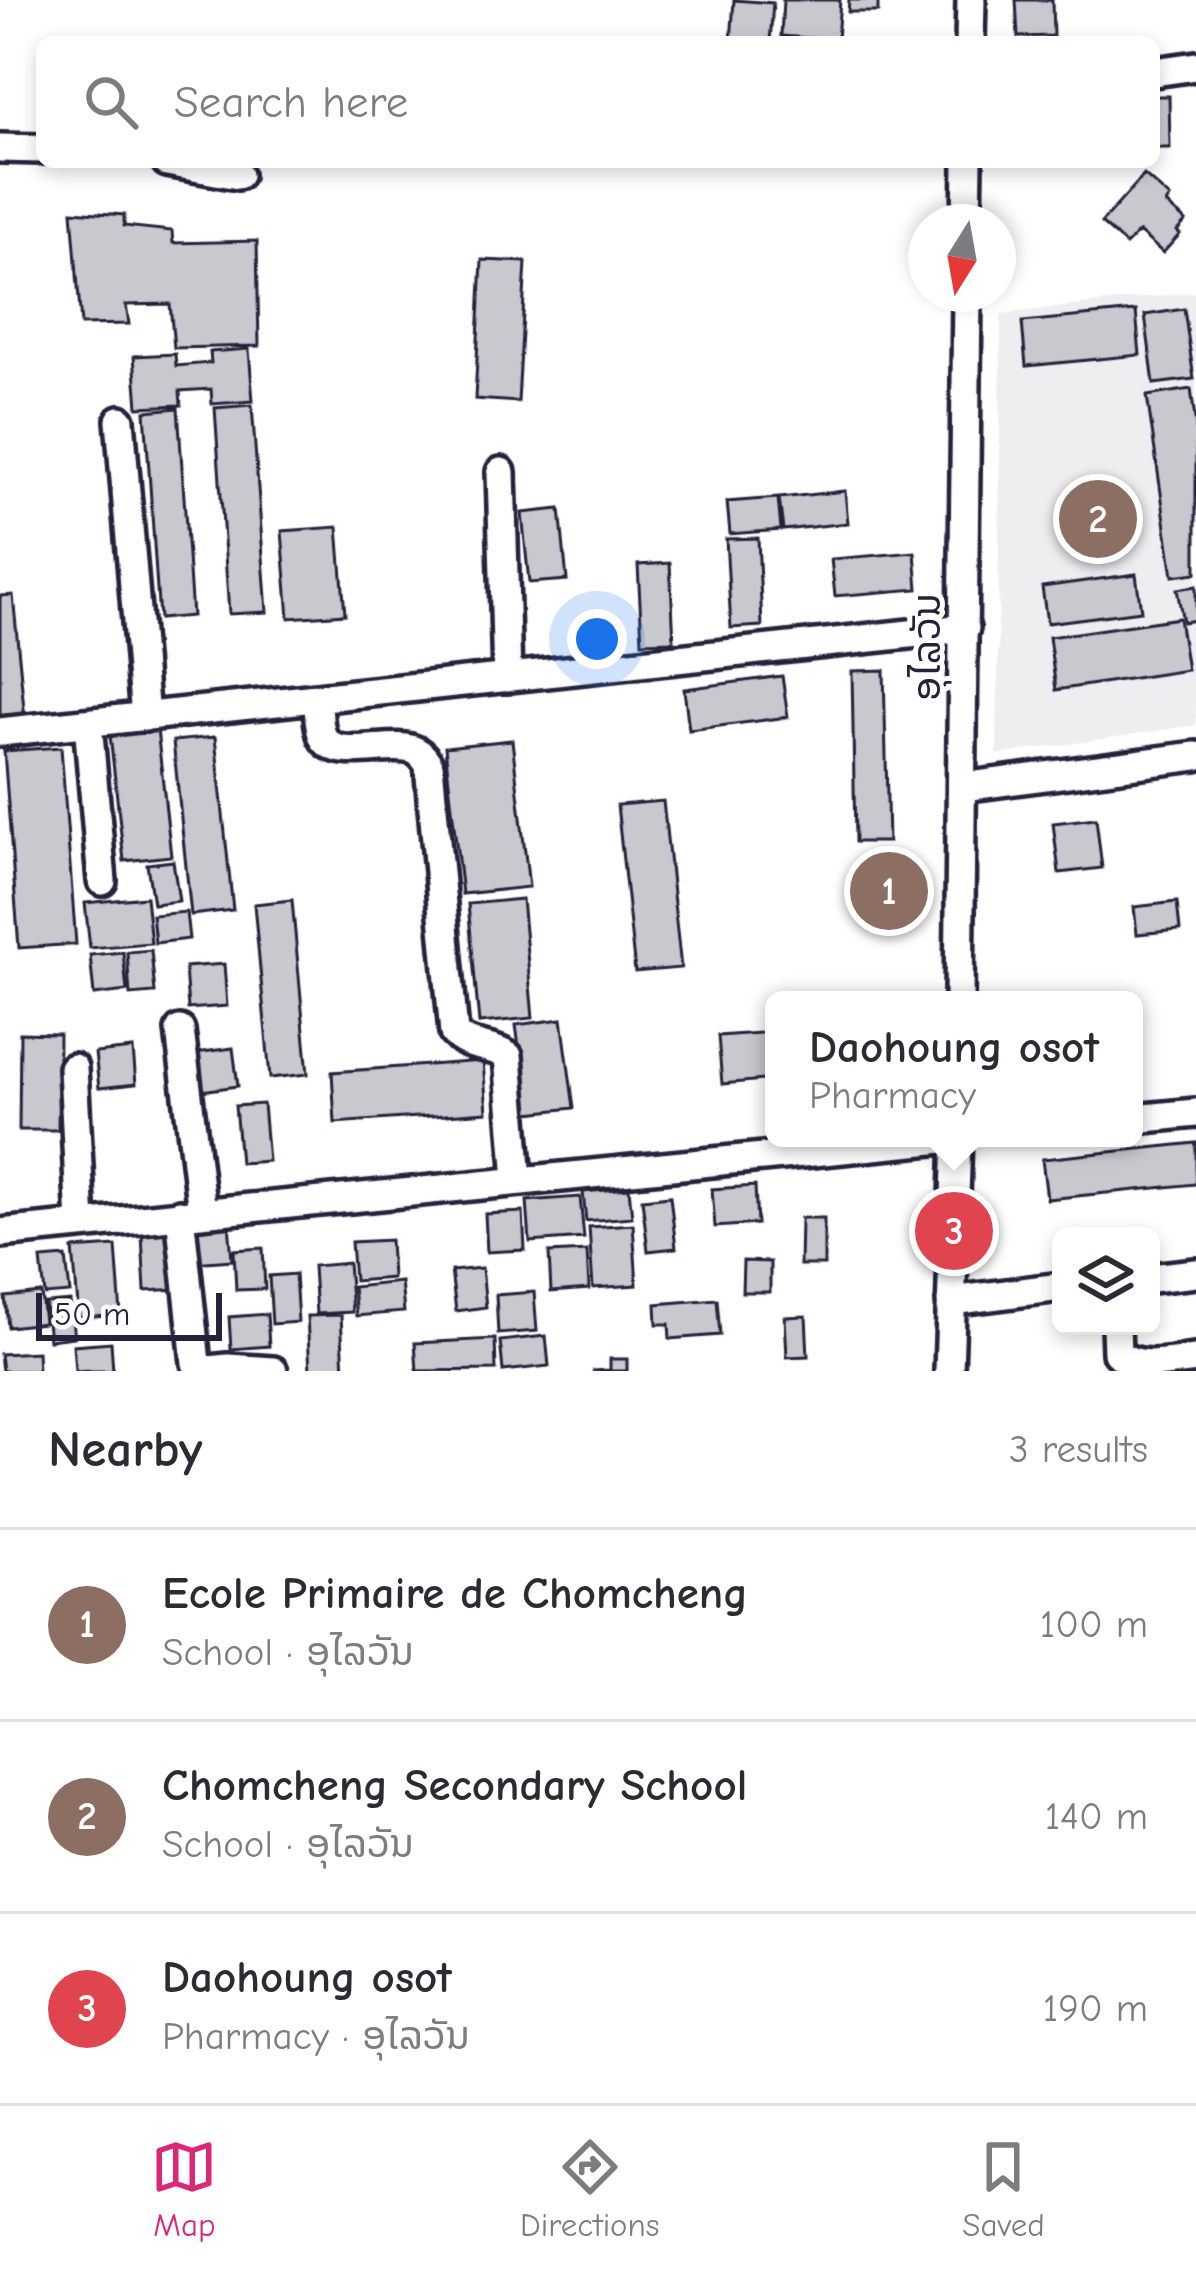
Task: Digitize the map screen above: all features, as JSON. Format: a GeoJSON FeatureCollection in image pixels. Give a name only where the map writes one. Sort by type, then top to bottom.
{"type":"FeatureCollection","features":[{"type":"Feature","properties":{"kind":"street"},"geometry":{"type":"LineString","coordinates":[[970,36],[971,0]]}},
{"type":"Feature","properties":{"kind":"street"},"geometry":{"type":"LineString","coordinates":[[1160,71],[1196,66]]}},
{"type":"Feature","properties":{"kind":"street"},"geometry":{"type":"LineString","coordinates":[[0,148],[36,149]]}},
{"type":"Feature","properties":{"kind":"street"},"geometry":{"type":"LineString","coordinates":[[200,168],[238,175]]}},
{"type":"Feature","properties":{"kind":"street"},"geometry":{"type":"LineString","coordinates":[[967,204],[968,168]]}},
{"type":"Feature","properties":{"kind":"street","name":"ອຸໄລວັນ"},"geometry":{"type":"LineString","coordinates":[[959,991],[967,312]]}},
{"type":"Feature","properties":{"kind":"street"},"geometry":{"type":"LineString","coordinates":[[120,420],[145,717]]}},
{"type":"Feature","properties":{"kind":"street"},"geometry":{"type":"LineString","coordinates":[[501,472],[507,678]]}},
{"type":"Feature","properties":{"kind":"street"},"geometry":{"type":"LineString","coordinates":[[0,733],[965,628]]}},
{"type":"Feature","properties":{"kind":"street"},"geometry":{"type":"LineString","coordinates":[[317,698],[323,737],[331,744],[345,749],[405,747],[419,752],[429,765],[454,1033],[470,1045],[494,1048],[508,1056],[518,1180]]}},
{"type":"Feature","properties":{"kind":"street"},"geometry":{"type":"LineString","coordinates":[[88,723],[102,881]]}},
{"type":"Feature","properties":{"kind":"street"},"geometry":{"type":"LineString","coordinates":[[964,787],[1196,756]]}},
{"type":"Feature","properties":{"kind":"street"},"geometry":{"type":"LineString","coordinates":[[180,1030],[196,1363],[210,1370],[273,1371]]}},
{"type":"Feature","properties":{"kind":"street"},"geometry":{"type":"LineString","coordinates":[[73,1068],[81,1224]]}},
{"type":"Feature","properties":{"kind":"street"},"geometry":{"type":"LineString","coordinates":[[1143,1119],[1196,1113]]}},
{"type":"Feature","properties":{"kind":"street"},"geometry":{"type":"LineString","coordinates":[[0,1233],[861,1147]]}},
{"type":"Feature","properties":{"kind":"street"},"geometry":{"type":"LineString","coordinates":[[949,1371],[955,1147]]}},
{"type":"Feature","properties":{"kind":"street"},"geometry":{"type":"LineString","coordinates":[[1160,1277],[1196,1273]]}},
{"type":"Feature","properties":{"kind":"street"},"geometry":{"type":"LineString","coordinates":[[951,1301],[1052,1288]]}},
{"type":"Feature","properties":{"kind":"street"},"geometry":{"type":"LineString","coordinates":[[1116,1335],[1117,1353],[1141,1366],[1196,1359]]}},
{"type":"Feature","properties":{"kind":"shaded area"},"geometry":{"type":"Polygon","coordinates":[[[1196,292],[1196,725],[997,755],[1001,314],[1196,292]]]}},
{"type":"Feature","properties":{"kind":"building"},"geometry":{"type":"Polygon","coordinates":[[[734,0],[773,3],[770,36],[731,36],[734,0]]]}},
{"type":"Feature","properties":{"kind":"building"},"geometry":{"type":"Polygon","coordinates":[[[783,0],[840,0],[837,36],[781,36],[783,0]]]}},
{"type":"Feature","properties":{"kind":"building"},"geometry":{"type":"Polygon","coordinates":[[[849,0],[878,0],[878,12],[848,12],[849,0]]]}},
{"type":"Feature","properties":{"kind":"building"},"geometry":{"type":"Polygon","coordinates":[[[1016,0],[1052,0],[1053,36],[1018,36],[1016,0]]]}},
{"type":"Feature","properties":{"kind":"building"},"geometry":{"type":"Polygon","coordinates":[[[1160,96],[1169,96],[1170,148],[1160,148],[1160,96]]]}},
{"type":"Feature","properties":{"kind":"building"},"geometry":{"type":"Polygon","coordinates":[[[1144,175],[1170,198],[1166,204],[1186,221],[1163,253],[1139,232],[1126,245],[1101,223],[1144,175]]]}},
{"type":"Feature","properties":{"kind":"building"},"geometry":{"type":"Polygon","coordinates":[[[72,211],[124,215],[124,226],[172,231],[173,243],[257,241],[259,346],[174,348],[170,304],[126,305],[129,324],[81,325],[72,211]]]}},
{"type":"Feature","properties":{"kind":"building"},"geometry":{"type":"Polygon","coordinates":[[[482,260],[526,262],[518,402],[475,399],[482,260]]]}},
{"type":"Feature","properties":{"kind":"building"},"geometry":{"type":"Polygon","coordinates":[[[1184,309],[1194,379],[1154,384],[1145,315],[1184,309]]]}},
{"type":"Feature","properties":{"kind":"building"},"geometry":{"type":"Polygon","coordinates":[[[1136,311],[1140,355],[1026,366],[1022,322],[1136,311]]]}},
{"type":"Feature","properties":{"kind":"building"},"geometry":{"type":"Polygon","coordinates":[[[249,349],[253,401],[212,404],[211,389],[180,391],[181,405],[138,407],[134,356],[175,354],[176,366],[211,363],[210,352],[249,349]]]}},
{"type":"Feature","properties":{"kind":"building"},"geometry":{"type":"Polygon","coordinates":[[[1191,389],[1196,427],[1196,573],[1173,576],[1147,396],[1191,389]]]}},
{"type":"Feature","properties":{"kind":"building"},"geometry":{"type":"Polygon","coordinates":[[[252,405],[267,612],[229,614],[215,408],[252,405]]]}},
{"type":"Feature","properties":{"kind":"building"},"geometry":{"type":"Polygon","coordinates":[[[178,408],[192,616],[159,619],[145,411],[178,408]]]}},
{"type":"Feature","properties":{"kind":"building"},"geometry":{"type":"Polygon","coordinates":[[[845,491],[848,523],[783,530],[779,498],[845,491]]]}},
{"type":"Feature","properties":{"kind":"building"},"geometry":{"type":"Polygon","coordinates":[[[778,498],[781,530],[730,534],[727,502],[778,498]]]}},
{"type":"Feature","properties":{"kind":"building"},"geometry":{"type":"Polygon","coordinates":[[[560,509],[567,580],[529,583],[522,513],[560,509]]]}},
{"type":"Feature","properties":{"kind":"building"},"geometry":{"type":"Polygon","coordinates":[[[338,527],[345,614],[289,618],[282,531],[338,527]]]}},
{"type":"Feature","properties":{"kind":"building"},"geometry":{"type":"Polygon","coordinates":[[[758,538],[762,626],[731,628],[726,539],[758,538]]]}},
{"type":"Feature","properties":{"kind":"building"},"geometry":{"type":"Polygon","coordinates":[[[915,552],[918,589],[835,596],[831,559],[915,552]]]}},
{"type":"Feature","properties":{"kind":"building"},"geometry":{"type":"Polygon","coordinates":[[[670,563],[674,641],[642,642],[638,565],[670,563]]]}},
{"type":"Feature","properties":{"kind":"building"},"geometry":{"type":"Polygon","coordinates":[[[1136,574],[1141,611],[1047,623],[1042,587],[1136,574]]]}},
{"type":"Feature","properties":{"kind":"building"},"geometry":{"type":"Polygon","coordinates":[[[1196,586],[1196,620],[1183,622],[1177,589],[1196,586]]]}},
{"type":"Feature","properties":{"kind":"building"},"geometry":{"type":"Polygon","coordinates":[[[13,595],[25,719],[0,721],[0,596],[13,595]]]}},
{"type":"Feature","properties":{"kind":"building"},"geometry":{"type":"Polygon","coordinates":[[[1179,618],[1187,670],[1056,690],[1049,637],[1179,618]]]}},
{"type":"Feature","properties":{"kind":"building"},"geometry":{"type":"Polygon","coordinates":[[[884,670],[888,842],[855,842],[852,671],[884,670]]]}},
{"type":"Feature","properties":{"kind":"building"},"geometry":{"type":"Polygon","coordinates":[[[782,676],[788,717],[689,730],[684,689],[782,676]]]}},
{"type":"Feature","properties":{"kind":"building"},"geometry":{"type":"Polygon","coordinates":[[[157,729],[171,856],[124,861],[110,735],[157,729]]]}},
{"type":"Feature","properties":{"kind":"building"},"geometry":{"type":"Polygon","coordinates":[[[215,737],[233,910],[191,915],[173,741],[215,737]]]}},
{"type":"Feature","properties":{"kind":"building"},"geometry":{"type":"Polygon","coordinates":[[[512,740],[529,887],[462,894],[445,747],[512,740]]]}},
{"type":"Feature","properties":{"kind":"building"},"geometry":{"type":"Polygon","coordinates":[[[61,747],[76,944],[19,948],[4,751],[61,747]]]}},
{"type":"Feature","properties":{"kind":"building"},"geometry":{"type":"Polygon","coordinates":[[[663,801],[681,968],[635,972],[617,805],[663,801]]]}},
{"type":"Feature","properties":{"kind":"building"},"geometry":{"type":"Polygon","coordinates":[[[1096,818],[1102,868],[1059,873],[1053,823],[1096,818]]]}},
{"type":"Feature","properties":{"kind":"building"},"geometry":{"type":"Polygon","coordinates":[[[173,861],[179,901],[153,904],[147,864],[173,861]]]}},
{"type":"Feature","properties":{"kind":"building"},"geometry":{"type":"Polygon","coordinates":[[[146,897],[151,943],[90,948],[85,903],[146,897]]]}},
{"type":"Feature","properties":{"kind":"building"},"geometry":{"type":"Polygon","coordinates":[[[522,899],[533,1018],[479,1023],[468,904],[522,899]]]}},
{"type":"Feature","properties":{"kind":"building"},"geometry":{"type":"Polygon","coordinates":[[[292,900],[308,1074],[270,1078],[254,904],[292,900]]]}},
{"type":"Feature","properties":{"kind":"building"},"geometry":{"type":"Polygon","coordinates":[[[1177,902],[1180,930],[1137,934],[1134,907],[1177,902]]]}},
{"type":"Feature","properties":{"kind":"building"},"geometry":{"type":"Polygon","coordinates":[[[186,912],[189,939],[155,943],[152,915],[186,912]]]}},
{"type":"Feature","properties":{"kind":"building"},"geometry":{"type":"Polygon","coordinates":[[[151,950],[155,993],[130,995],[127,952],[151,950]]]}},
{"type":"Feature","properties":{"kind":"building"},"geometry":{"type":"Polygon","coordinates":[[[123,952],[127,991],[94,995],[90,955],[123,952]]]}},
{"type":"Feature","properties":{"kind":"building"},"geometry":{"type":"Polygon","coordinates":[[[224,964],[227,1006],[188,1009],[185,967],[224,964]]]}},
{"type":"Feature","properties":{"kind":"building"},"geometry":{"type":"Polygon","coordinates":[[[562,1019],[574,1108],[528,1113],[516,1025],[562,1019]]]}},
{"type":"Feature","properties":{"kind":"building"},"geometry":{"type":"Polygon","coordinates":[[[20,1033],[59,1034],[58,1130],[19,1130],[20,1033]]]}},
{"type":"Feature","properties":{"kind":"building"},"geometry":{"type":"Polygon","coordinates":[[[765,1033],[765,1080],[722,1084],[718,1036],[765,1033]]]}},
{"type":"Feature","properties":{"kind":"building"},"geometry":{"type":"Polygon","coordinates":[[[233,1048],[238,1086],[201,1091],[195,1053],[233,1048]]]}},
{"type":"Feature","properties":{"kind":"building"},"geometry":{"type":"Polygon","coordinates":[[[133,1049],[136,1084],[99,1088],[95,1053],[133,1049]]]}},
{"type":"Feature","properties":{"kind":"building"},"geometry":{"type":"Polygon","coordinates":[[[483,1061],[487,1112],[335,1123],[332,1072],[483,1061]]]}},
{"type":"Feature","properties":{"kind":"building"},"geometry":{"type":"Polygon","coordinates":[[[263,1104],[268,1161],[240,1163],[235,1106],[263,1104]]]}},
{"type":"Feature","properties":{"kind":"building"},"geometry":{"type":"Polygon","coordinates":[[[1196,1143],[1196,1184],[1047,1199],[1042,1159],[1196,1143]]]}},
{"type":"Feature","properties":{"kind":"building"},"geometry":{"type":"Polygon","coordinates":[[[755,1186],[757,1224],[715,1227],[712,1189],[755,1186]]]}},
{"type":"Feature","properties":{"kind":"building"},"geometry":{"type":"Polygon","coordinates":[[[629,1188],[632,1217],[586,1221],[583,1192],[629,1188]]]}},
{"type":"Feature","properties":{"kind":"building"},"geometry":{"type":"Polygon","coordinates":[[[670,1196],[676,1248],[648,1251],[642,1199],[670,1196]]]}},
{"type":"Feature","properties":{"kind":"building"},"geometry":{"type":"Polygon","coordinates":[[[580,1197],[584,1238],[530,1242],[527,1201],[580,1197]]]}},
{"type":"Feature","properties":{"kind":"building"},"geometry":{"type":"Polygon","coordinates":[[[523,1212],[525,1250],[487,1252],[485,1214],[523,1212]]]}},
{"type":"Feature","properties":{"kind":"building"},"geometry":{"type":"Polygon","coordinates":[[[801,1218],[824,1218],[824,1265],[800,1265],[801,1218]]]}},
{"type":"Feature","properties":{"kind":"building"},"geometry":{"type":"Polygon","coordinates":[[[229,1222],[232,1260],[193,1263],[191,1224],[229,1222]]]}},
{"type":"Feature","properties":{"kind":"building"},"geometry":{"type":"Polygon","coordinates":[[[633,1224],[637,1285],[593,1288],[589,1227],[633,1224]]]}},
{"type":"Feature","properties":{"kind":"building"},"geometry":{"type":"Polygon","coordinates":[[[176,1233],[179,1289],[145,1291],[142,1235],[176,1233]]]}},
{"type":"Feature","properties":{"kind":"building"},"geometry":{"type":"Polygon","coordinates":[[[390,1240],[392,1278],[354,1281],[351,1242],[390,1240]]]}},
{"type":"Feature","properties":{"kind":"building"},"geometry":{"type":"Polygon","coordinates":[[[116,1246],[121,1315],[79,1318],[73,1249],[116,1246]]]}},
{"type":"Feature","properties":{"kind":"building"},"geometry":{"type":"Polygon","coordinates":[[[263,1248],[265,1289],[236,1290],[234,1250],[263,1248]]]}},
{"type":"Feature","properties":{"kind":"building"},"geometry":{"type":"Polygon","coordinates":[[[587,1251],[589,1289],[551,1292],[549,1253],[587,1251]]]}},
{"type":"Feature","properties":{"kind":"building"},"geometry":{"type":"Polygon","coordinates":[[[66,1257],[70,1293],[45,1295],[41,1259],[66,1257]]]}},
{"type":"Feature","properties":{"kind":"building"},"geometry":{"type":"Polygon","coordinates":[[[743,1261],[770,1262],[770,1292],[742,1292],[743,1261]]]}},
{"type":"Feature","properties":{"kind":"building"},"geometry":{"type":"Polygon","coordinates":[[[348,1263],[352,1312],[316,1314],[313,1266],[348,1263]]]}},
{"type":"Feature","properties":{"kind":"building"},"geometry":{"type":"Polygon","coordinates":[[[482,1268],[486,1307],[456,1311],[451,1271],[482,1268]]]}},
{"type":"Feature","properties":{"kind":"building"},"geometry":{"type":"Polygon","coordinates":[[[295,1274],[298,1322],[272,1324],[269,1276],[295,1274]]]}},
{"type":"Feature","properties":{"kind":"building"},"geometry":{"type":"Polygon","coordinates":[[[401,1282],[404,1312],[356,1316],[353,1287],[401,1282]]]}},
{"type":"Feature","properties":{"kind":"building"},"geometry":{"type":"Polygon","coordinates":[[[534,1292],[537,1331],[498,1334],[496,1295],[534,1292]]]}},
{"type":"Feature","properties":{"kind":"building"},"geometry":{"type":"Polygon","coordinates":[[[41,1293],[44,1323],[8,1327],[5,1297],[41,1293]]]}},
{"type":"Feature","properties":{"kind":"building"},"geometry":{"type":"Polygon","coordinates":[[[717,1299],[720,1335],[670,1339],[669,1324],[657,1324],[656,1304],[717,1299]]]}},
{"type":"Feature","properties":{"kind":"building"},"geometry":{"type":"Polygon","coordinates":[[[70,1301],[74,1337],[49,1340],[45,1303],[70,1301]]]}},
{"type":"Feature","properties":{"kind":"building"},"geometry":{"type":"Polygon","coordinates":[[[267,1314],[269,1346],[231,1349],[229,1317],[267,1314]]]}},
{"type":"Feature","properties":{"kind":"building"},"geometry":{"type":"Polygon","coordinates":[[[341,1315],[344,1371],[310,1371],[307,1316],[341,1315]]]}},
{"type":"Feature","properties":{"kind":"building"},"geometry":{"type":"Polygon","coordinates":[[[806,1316],[808,1356],[787,1357],[785,1317],[806,1316]]]}},
{"type":"Feature","properties":{"kind":"building"},"geometry":{"type":"Polygon","coordinates":[[[546,1336],[549,1366],[503,1371],[500,1341],[546,1336]]]}},
{"type":"Feature","properties":{"kind":"building"},"geometry":{"type":"Polygon","coordinates":[[[495,1339],[496,1370],[417,1371],[415,1343],[495,1339]]]}},
{"type":"Feature","properties":{"kind":"building"},"geometry":{"type":"Polygon","coordinates":[[[111,1342],[113,1371],[75,1371],[73,1345],[111,1342]]]}},
{"type":"Feature","properties":{"kind":"building"},"geometry":{"type":"Polygon","coordinates":[[[37,1352],[38,1371],[2,1371],[0,1354],[37,1352]]]}},
{"type":"Feature","properties":{"kind":"building"},"geometry":{"type":"Polygon","coordinates":[[[610,1359],[627,1359],[627,1371],[592,1371],[610,1370],[610,1359]]]}},
{"type":"Feature","properties":{"kind":"place","name":"Chomcheng Secondary School"},"geometry":{"type":"Point","coordinates":[1098,519]}},
{"type":"Feature","properties":{"kind":"place","name":"Ecole Primaire de Chomcheng"},"geometry":{"type":"Point","coordinates":[889,891]}},
{"type":"Feature","properties":{"kind":"place","name":"Daohoung osot"},"geometry":{"type":"Point","coordinates":[954,1231]}}]}
